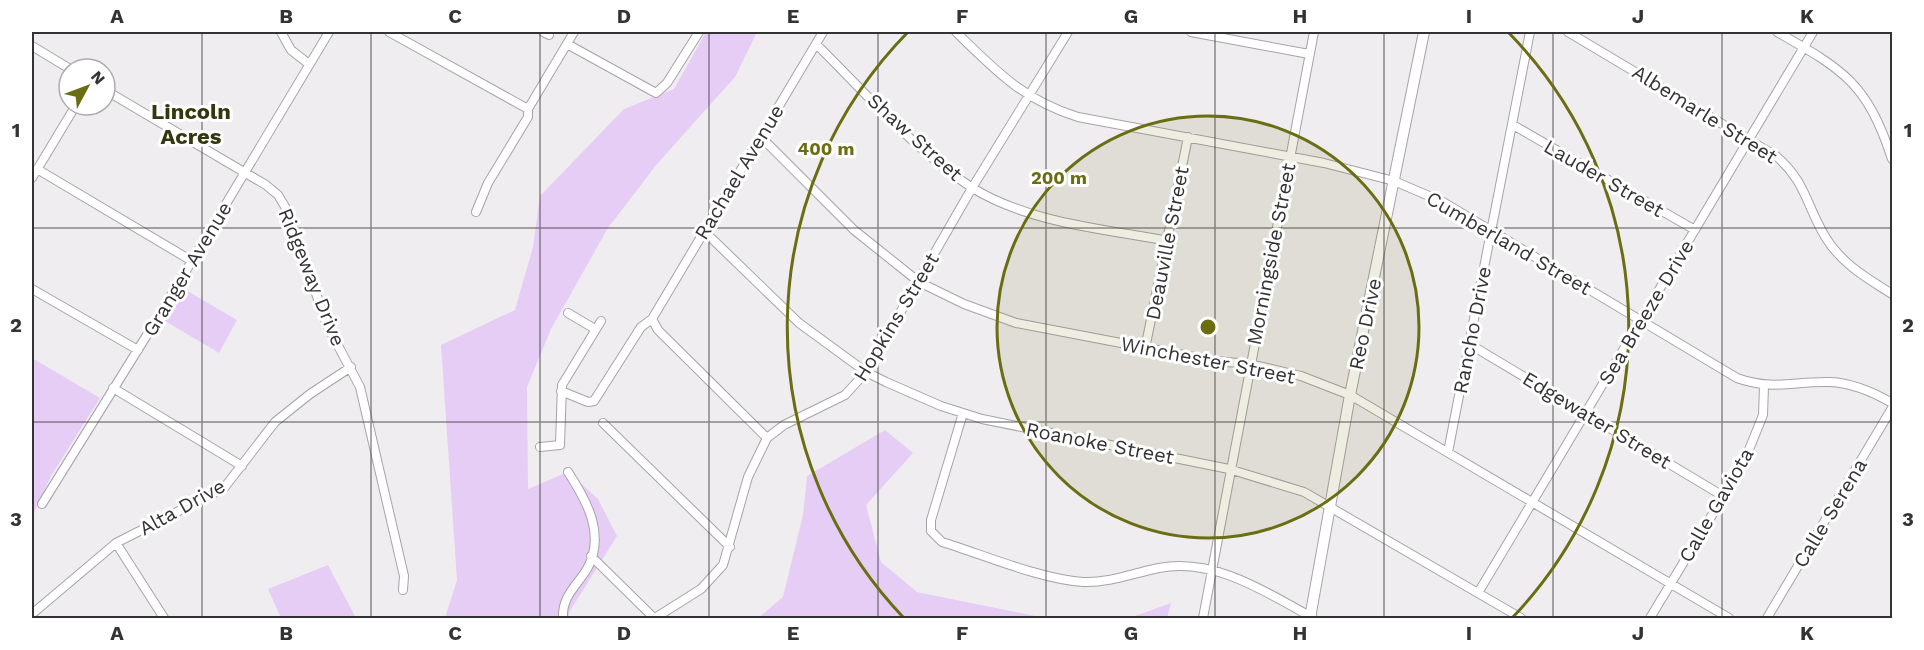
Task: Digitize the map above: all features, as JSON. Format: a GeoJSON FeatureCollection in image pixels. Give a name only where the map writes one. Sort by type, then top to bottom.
{"type":"FeatureCollection","features":[{"type":"Feature","properties":{"kind":"main road","name":"Reo Drive"},"geometry":{"type":"LineString","coordinates":[[1310,618],[1350,395],[1424,32]]}},
{"type":"Feature","properties":{"kind":"street"},"geometry":{"type":"LineString","coordinates":[[281,32],[291,50],[309,64]]}},
{"type":"Feature","properties":{"kind":"street","name":"Granger Avenue"},"geometry":{"type":"LineString","coordinates":[[42,504],[138,351],[329,32]]}},
{"type":"Feature","properties":{"kind":"street"},"geometry":{"type":"LineString","coordinates":[[389,32],[528,110]]}},
{"type":"Feature","properties":{"kind":"street"},"geometry":{"type":"LineString","coordinates":[[476,212],[488,183],[528,117],[528,110],[574,32]]}},
{"type":"Feature","properties":{"kind":"street"},"geometry":{"type":"LineString","coordinates":[[567,44],[656,93],[667,83],[699,32]]}},
{"type":"Feature","properties":{"kind":"street","name":"Rachael Avenue"},"geometry":{"type":"LineString","coordinates":[[561,391],[594,401],[599,396],[641,327],[653,316],[823,32]]}},
{"type":"Feature","properties":{"kind":"street","name":"Cumberland Street"},"geometry":{"type":"LineString","coordinates":[[956,32],[997,72],[1028,97],[1078,117],[1290,156],[1394,181],[1443,202],[1737,378],[1764,386],[1831,382],[1870,390],[1893,403]]}},
{"type":"Feature","properties":{"kind":"street","name":"Hopkins Street"},"geometry":{"type":"LineString","coordinates":[[654,618],[706,586],[723,565],[730,547],[748,477],[767,438],[784,425],[844,395],[866,372],[972,188],[1068,32]]}},
{"type":"Feature","properties":{"kind":"street"},"geometry":{"type":"LineString","coordinates":[[1191,32],[1309,54]]}},
{"type":"Feature","properties":{"kind":"street","name":"Morningside Street"},"geometry":{"type":"LineString","coordinates":[[1203,618],[1229,469],[1314,32]]}},
{"type":"Feature","properties":{"kind":"street","name":"Rancho Drive"},"geometry":{"type":"LineString","coordinates":[[1448,452],[1471,345],[1530,32]]}},
{"type":"Feature","properties":{"kind":"street","name":"Albemarle Street"},"geometry":{"type":"LineString","coordinates":[[1568,32],[1771,152],[1794,174],[1805,190],[1820,228],[1841,257],[1856,271],[1893,294]]}},
{"type":"Feature","properties":{"kind":"street"},"geometry":{"type":"LineString","coordinates":[[1777,32],[1843,72],[1866,98],[1882,128],[1893,159]]}},
{"type":"Feature","properties":{"kind":"street","name":"Sea Breeze Drive"},"geometry":{"type":"LineString","coordinates":[[1478,593],[1813,32]]}},
{"type":"Feature","properties":{"kind":"street","name":"Shaw Street"},"geometry":{"type":"LineString","coordinates":[[816,44],[927,152],[972,188],[1047,218],[1168,241]]}},
{"type":"Feature","properties":{"kind":"street"},"geometry":{"type":"LineString","coordinates":[[32,46],[57,61]]}},
{"type":"Feature","properties":{"kind":"street","name":"Ridgeway Drive"},"geometry":{"type":"LineString","coordinates":[[117,97],[246,172],[278,195],[287,210],[327,325],[360,387],[404,576],[403,590]]}},
{"type":"Feature","properties":{"kind":"street"},"geometry":{"type":"LineString","coordinates":[[32,178],[69,117]]}},
{"type":"Feature","properties":{"kind":"street","name":"Lauder Street"},"geometry":{"type":"LineString","coordinates":[[1513,125],[1695,230]]}},
{"type":"Feature","properties":{"kind":"street","name":"Winchester Street"},"geometry":{"type":"LineString","coordinates":[[761,137],[854,230],[919,282],[964,304],[1016,323],[1145,349],[1215,361],[1250,364],[1301,376],[1350,395],[1729,618]]}},
{"type":"Feature","properties":{"kind":"street","name":"Deauville Street"},"geometry":{"type":"LineString","coordinates":[[1145,349],[1188,137]]}},
{"type":"Feature","properties":{"kind":"street"},"geometry":{"type":"LineString","coordinates":[[37,169],[192,261]]}},
{"type":"Feature","properties":{"kind":"street","name":"Roanoke Street"},"geometry":{"type":"LineString","coordinates":[[704,231],[799,323],[866,372],[941,406],[963,413],[1229,469],[1304,492],[1521,618]]}},
{"type":"Feature","properties":{"kind":"street"},"geometry":{"type":"LineString","coordinates":[[32,289],[138,351]]}},
{"type":"Feature","properties":{"kind":"street"},"geometry":{"type":"LineString","coordinates":[[568,313],[595,329]]}},
{"type":"Feature","properties":{"kind":"street"},"geometry":{"type":"LineString","coordinates":[[653,316],[658,330],[767,438]]}},
{"type":"Feature","properties":{"kind":"street"},"geometry":{"type":"LineString","coordinates":[[540,447],[560,445],[562,385],[601,321]]}},
{"type":"Feature","properties":{"kind":"street","name":"Edgewater Street"},"geometry":{"type":"LineString","coordinates":[[1471,345],[1723,496]]}},
{"type":"Feature","properties":{"kind":"street","name":"Alta Drive"},"geometry":{"type":"LineString","coordinates":[[32,614],[116,543],[224,488],[276,422],[303,398],[351,367]]}},
{"type":"Feature","properties":{"kind":"street","name":"Calle Gaviota"},"geometry":{"type":"LineString","coordinates":[[1650,618],[1747,456],[1763,414],[1764,386]]}},
{"type":"Feature","properties":{"kind":"street"},"geometry":{"type":"LineString","coordinates":[[113,388],[242,466]]}},
{"type":"Feature","properties":{"kind":"street","name":"Calle Serena"},"geometry":{"type":"LineString","coordinates":[[1767,618],[1893,408]]}},
{"type":"Feature","properties":{"kind":"street"},"geometry":{"type":"LineString","coordinates":[[963,413],[932,516],[931,531],[942,543],[1050,576],[1081,582],[1103,582],[1161,567],[1193,567],[1255,585],[1310,618]]}},
{"type":"Feature","properties":{"kind":"street"},"geometry":{"type":"LineString","coordinates":[[603,423],[730,547]]}},
{"type":"Feature","properties":{"kind":"street"},"geometry":{"type":"LineString","coordinates":[[563,618],[567,596],[587,568],[595,536],[586,499],[568,472]]}},
{"type":"Feature","properties":{"kind":"street"},"geometry":{"type":"LineString","coordinates":[[116,543],[164,618]]}},
{"type":"Feature","properties":{"kind":"street"},"geometry":{"type":"LineString","coordinates":[[591,556],[654,618]]}},
{"type":"Feature","properties":{"kind":"shaded area"},"geometry":{"type":"Polygon","coordinates":[[[706,32],[757,32],[735,77],[657,164],[608,228],[551,329],[527,387],[528,489],[568,472],[598,499],[617,536],[570,611],[568,618],[445,618],[457,580],[441,345],[515,310],[533,247],[540,196],[624,109],[674,89],[706,32]]]}},
{"type":"Feature","properties":{"kind":"shaded area"},"geometry":{"type":"Polygon","coordinates":[[[184,289],[237,320],[219,353],[165,321],[184,289]]]}},
{"type":"Feature","properties":{"kind":"shaded area"},"geometry":{"type":"Polygon","coordinates":[[[32,358],[100,398],[51,476],[32,517],[32,358]]]}},
{"type":"Feature","properties":{"kind":"shaded area"},"geometry":{"type":"Polygon","coordinates":[[[885,430],[913,453],[866,505],[881,562],[917,592],[1045,618],[758,618],[783,597],[803,515],[807,476],[885,430]]]}},
{"type":"Feature","properties":{"kind":"shaded area"},"geometry":{"type":"Polygon","coordinates":[[[328,565],[356,618],[281,618],[268,589],[328,565]]]}},
{"type":"Feature","properties":{"kind":"shaded area"},"geometry":{"type":"Polygon","coordinates":[[[1171,603],[1167,618],[1129,618],[1171,603]]]}},
{"type":"Feature","properties":{"kind":"district","name":"Lincoln Acres"},"geometry":{"type":"Point","coordinates":[191,124]}}]}
